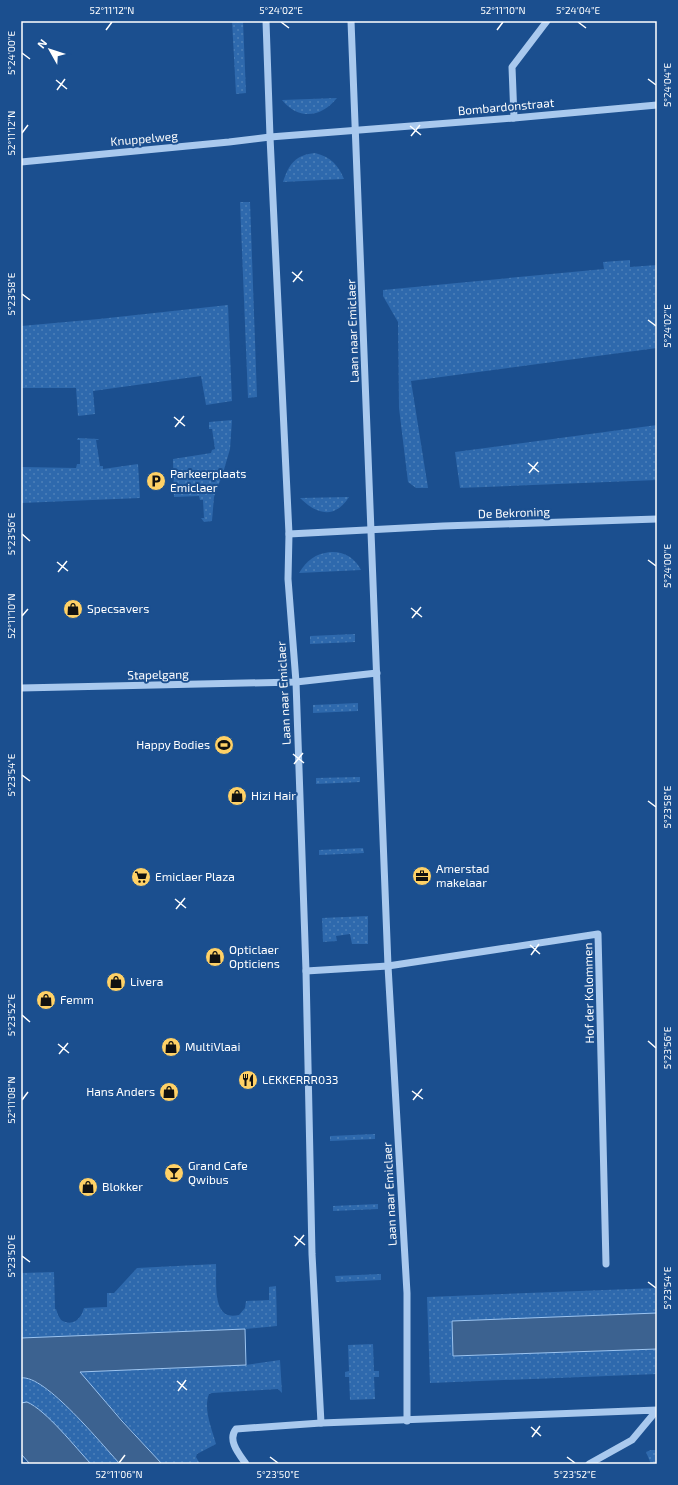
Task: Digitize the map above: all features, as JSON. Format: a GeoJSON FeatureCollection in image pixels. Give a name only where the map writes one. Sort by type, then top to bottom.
{"type":"FeatureCollection","features":[{"type":"Feature","properties":{"kind":"street","name":"Laan naar Emiclaer"},"geometry":{"type":"LineString","coordinates":[[266,21],[288,534],[288,579],[296,682],[306,971],[312,1254],[321,1423]]}},
{"type":"Feature","properties":{"kind":"street","name":"Laan naar Emiclaer"},"geometry":{"type":"LineString","coordinates":[[351,21],[388,966],[407,1292],[407,1421]]}},
{"type":"Feature","properties":{"kind":"street"},"geometry":{"type":"LineString","coordinates":[[514,118],[512,67],[547,21]]}},
{"type":"Feature","properties":{"kind":"street","name":"Bombardonstraat"},"geometry":{"type":"LineString","coordinates":[[356,131],[657,105]]}},
{"type":"Feature","properties":{"kind":"street"},"geometry":{"type":"LineString","coordinates":[[270,137],[356,131]]}},
{"type":"Feature","properties":{"kind":"street","name":"Knuppelweg"},"geometry":{"type":"LineString","coordinates":[[21,162],[270,137]]}},
{"type":"Feature","properties":{"kind":"street","name":"De Bekroning"},"geometry":{"type":"LineString","coordinates":[[371,531],[443,526],[657,520]]}},
{"type":"Feature","properties":{"kind":"street"},"geometry":{"type":"LineString","coordinates":[[288,534],[371,531]]}},
{"type":"Feature","properties":{"kind":"street","name":"Stapelgang"},"geometry":{"type":"LineString","coordinates":[[21,688],[296,682],[377,673]]}},
{"type":"Feature","properties":{"kind":"street","name":"Hof der Kolommen"},"geometry":{"type":"LineString","coordinates":[[388,966],[598,934],[606,1264]]}},
{"type":"Feature","properties":{"kind":"street"},"geometry":{"type":"LineString","coordinates":[[306,971],[388,966]]}},
{"type":"Feature","properties":{"kind":"street"},"geometry":{"type":"LineString","coordinates":[[246,1464],[236,1449],[232,1439],[233,1433],[236,1429],[321,1423],[407,1421],[657,1410]]}},
{"type":"Feature","properties":{"kind":"street"},"geometry":{"type":"LineString","coordinates":[[589,1464],[632,1440],[657,1410]]}},
{"type":"Feature","properties":{"kind":"shaded area"},"geometry":{"type":"Polygon","coordinates":[[[232,21],[243,21],[246,93],[236,94],[232,21]]]}},
{"type":"Feature","properties":{"kind":"shaded area"},"geometry":{"type":"Polygon","coordinates":[[[337,98],[324,109],[317,113],[310,114],[303,114],[296,111],[282,100],[337,98]]]}},
{"type":"Feature","properties":{"kind":"shaded area"},"geometry":{"type":"Polygon","coordinates":[[[315,153],[330,159],[344,179],[283,182],[294,161],[308,154],[315,153]]]}},
{"type":"Feature","properties":{"kind":"shaded area"},"geometry":{"type":"Polygon","coordinates":[[[240,202],[250,202],[257,397],[248,398],[240,202]]]}},
{"type":"Feature","properties":{"kind":"shaded area"},"geometry":{"type":"Polygon","coordinates":[[[630,260],[630,267],[657,265],[657,348],[411,381],[428,488],[416,488],[408,482],[399,408],[398,322],[383,296],[383,290],[604,269],[603,262],[630,260]]]}},
{"type":"Feature","properties":{"kind":"shaded area"},"geometry":{"type":"Polygon","coordinates":[[[228,305],[232,401],[206,405],[201,376],[93,391],[95,414],[78,416],[76,388],[21,388],[21,326],[228,305]]]}},
{"type":"Feature","properties":{"kind":"shaded area"},"geometry":{"type":"Polygon","coordinates":[[[232,420],[230,449],[214,497],[212,521],[204,522],[201,518],[204,518],[203,500],[200,500],[199,496],[174,497],[173,459],[211,453],[212,450],[215,449],[212,429],[209,429],[209,422],[232,420]]]}},
{"type":"Feature","properties":{"kind":"shaded area"},"geometry":{"type":"Polygon","coordinates":[[[657,425],[657,480],[460,488],[455,452],[657,425]]]}},
{"type":"Feature","properties":{"kind":"shaded area"},"geometry":{"type":"Polygon","coordinates":[[[78,438],[99,440],[96,440],[100,466],[103,466],[103,469],[138,464],[140,498],[21,503],[21,467],[76,468],[77,464],[80,464],[80,440],[77,440],[78,438]]]}},
{"type":"Feature","properties":{"kind":"shaded area"},"geometry":{"type":"Polygon","coordinates":[[[349,497],[338,509],[326,512],[313,508],[300,498],[349,497]]]}},
{"type":"Feature","properties":{"kind":"shaded area"},"geometry":{"type":"Polygon","coordinates":[[[330,552],[348,556],[356,562],[361,570],[299,573],[312,558],[320,554],[330,552]]]}},
{"type":"Feature","properties":{"kind":"shaded area"},"geometry":{"type":"Polygon","coordinates":[[[355,634],[355,642],[310,644],[310,636],[355,634]]]}},
{"type":"Feature","properties":{"kind":"shaded area"},"geometry":{"type":"Polygon","coordinates":[[[358,703],[358,711],[313,713],[313,705],[358,703]]]}},
{"type":"Feature","properties":{"kind":"shaded area"},"geometry":{"type":"Polygon","coordinates":[[[360,777],[360,782],[316,784],[316,778],[360,777]]]}},
{"type":"Feature","properties":{"kind":"shaded area"},"geometry":{"type":"Polygon","coordinates":[[[363,848],[364,853],[319,855],[319,850],[363,848]]]}},
{"type":"Feature","properties":{"kind":"shaded area"},"geometry":{"type":"Polygon","coordinates":[[[368,916],[368,944],[352,944],[350,934],[336,936],[337,941],[323,942],[322,918],[368,916]]]}},
{"type":"Feature","properties":{"kind":"shaded area"},"geometry":{"type":"Polygon","coordinates":[[[375,1134],[375,1139],[330,1141],[330,1136],[375,1134]]]}},
{"type":"Feature","properties":{"kind":"shaded area"},"geometry":{"type":"Polygon","coordinates":[[[378,1204],[378,1209],[333,1211],[333,1206],[378,1204]]]}},
{"type":"Feature","properties":{"kind":"shaded area"},"geometry":{"type":"Polygon","coordinates":[[[216,1264],[217,1299],[224,1313],[230,1316],[239,1315],[245,1308],[246,1301],[269,1300],[269,1287],[276,1286],[277,1326],[245,1329],[21,1338],[21,1273],[54,1272],[55,1309],[61,1320],[69,1323],[76,1321],[81,1316],[84,1308],[107,1307],[107,1293],[114,1293],[137,1268],[216,1264]]]}},
{"type":"Feature","properties":{"kind":"shaded area"},"geometry":{"type":"Polygon","coordinates":[[[381,1274],[381,1280],[336,1282],[335,1276],[381,1274]]]}},
{"type":"Feature","properties":{"kind":"shaded area"},"geometry":{"type":"Polygon","coordinates":[[[657,1288],[657,1313],[452,1322],[453,1356],[657,1349],[657,1374],[430,1383],[427,1297],[657,1288]]]}},
{"type":"Feature","properties":{"kind":"shaded area"},"geometry":{"type":"Polygon","coordinates":[[[657,1313],[657,1349],[453,1356],[452,1321],[657,1313]]]}},
{"type":"Feature","properties":{"kind":"shaded area"},"geometry":{"type":"Polygon","coordinates":[[[245,1329],[246,1365],[80,1372],[122,1421],[162,1464],[120,1464],[88,1428],[58,1399],[44,1387],[31,1380],[21,1378],[21,1338],[245,1329]]]}},
{"type":"Feature","properties":{"kind":"shaded area"},"geometry":{"type":"Polygon","coordinates":[[[373,1344],[374,1371],[379,1371],[379,1377],[374,1377],[375,1399],[350,1400],[349,1377],[345,1377],[345,1372],[349,1371],[348,1345],[373,1344]]]}},
{"type":"Feature","properties":{"kind":"shaded area"},"geometry":{"type":"Polygon","coordinates":[[[280,1360],[282,1393],[278,1389],[209,1394],[207,1406],[210,1426],[216,1444],[197,1454],[196,1457],[200,1464],[162,1464],[79,1372],[246,1365],[280,1360]]]}},
{"type":"Feature","properties":{"kind":"shaded area"},"geometry":{"type":"Polygon","coordinates":[[[21,1378],[31,1380],[58,1399],[88,1428],[120,1464],[91,1464],[34,1405],[21,1403],[21,1378]]]}},
{"type":"Feature","properties":{"kind":"shaded area"},"geometry":{"type":"Polygon","coordinates":[[[27,1402],[35,1406],[52,1421],[91,1464],[30,1464],[21,1454],[21,1403],[27,1402]]]}},
{"type":"Feature","properties":{"kind":"shaded area"},"geometry":{"type":"Polygon","coordinates":[[[657,1450],[657,1464],[651,1464],[646,1452],[657,1450]]]}},
{"type":"Feature","properties":{"kind":"place","name":"Parkeerplaats Emiclaer"},"geometry":{"type":"Point","coordinates":[156,481]}},
{"type":"Feature","properties":{"kind":"place","name":"Specsavers"},"geometry":{"type":"Point","coordinates":[73,609]}},
{"type":"Feature","properties":{"kind":"place","name":"Happy Bodies"},"geometry":{"type":"Point","coordinates":[224,745]}},
{"type":"Feature","properties":{"kind":"place","name":"Hizi Hair"},"geometry":{"type":"Point","coordinates":[237,796]}},
{"type":"Feature","properties":{"kind":"place","name":"Amerstad makelaar"},"geometry":{"type":"Point","coordinates":[422,876]}},
{"type":"Feature","properties":{"kind":"place","name":"Emiclaer Plaza"},"geometry":{"type":"Point","coordinates":[141,877]}},
{"type":"Feature","properties":{"kind":"place","name":"Opticlaer Opticiens"},"geometry":{"type":"Point","coordinates":[215,957]}},
{"type":"Feature","properties":{"kind":"place","name":"Livera"},"geometry":{"type":"Point","coordinates":[116,982]}},
{"type":"Feature","properties":{"kind":"place","name":"Femm"},"geometry":{"type":"Point","coordinates":[46,1000]}},
{"type":"Feature","properties":{"kind":"place","name":"MultiVlaai"},"geometry":{"type":"Point","coordinates":[171,1047]}},
{"type":"Feature","properties":{"kind":"place","name":"LEKKERRR033"},"geometry":{"type":"Point","coordinates":[248,1080]}},
{"type":"Feature","properties":{"kind":"place","name":"Hans Anders"},"geometry":{"type":"Point","coordinates":[169,1092]}},
{"type":"Feature","properties":{"kind":"place","name":"Grand Cafe Qwibus"},"geometry":{"type":"Point","coordinates":[174,1173]}},
{"type":"Feature","properties":{"kind":"place","name":"Blokker"},"geometry":{"type":"Point","coordinates":[88,1187]}}]}
